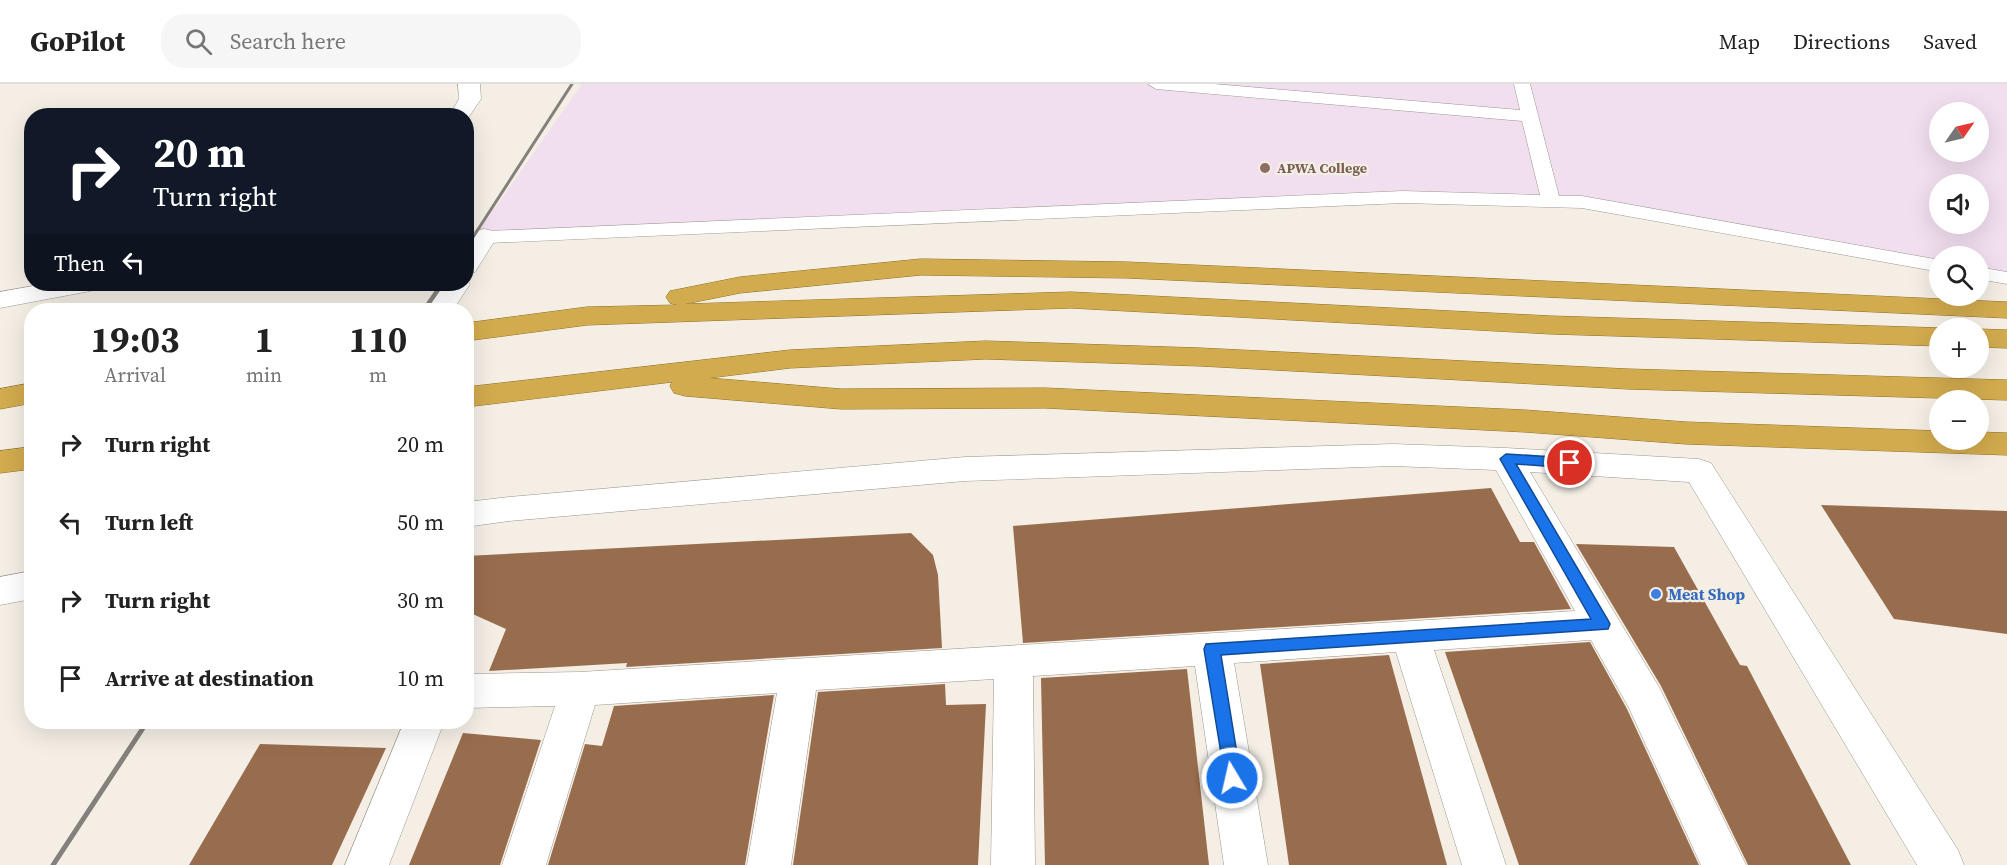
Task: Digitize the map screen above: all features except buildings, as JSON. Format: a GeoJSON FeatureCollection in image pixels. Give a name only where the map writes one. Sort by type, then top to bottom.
{"type":"FeatureCollection","features":[{"type":"Feature","properties":{"kind":"highway"},"geometry":{"type":"LineString","coordinates":[[474,331],[587,316],[740,285],[921,267],[1127,270],[1412,285],[1996,310]]}},
{"type":"Feature","properties":{"kind":"highway"},"geometry":{"type":"LineString","coordinates":[[587,316],[1071,300],[1551,325],[1929,337]]}},
{"type":"Feature","properties":{"kind":"highway"},"geometry":{"type":"LineString","coordinates":[[1989,338],[2007,339]]}},
{"type":"Feature","properties":{"kind":"highway"},"geometry":{"type":"LineString","coordinates":[[474,396],[619,381],[790,358],[986,350],[1200,357],[1628,379],[2007,390]]}},
{"type":"Feature","properties":{"kind":"highway"},"geometry":{"type":"LineString","coordinates":[[619,381],[841,399],[1045,398],[1514,421],[1686,433],[2007,444]]}},
{"type":"Feature","properties":{"kind":"highway"},"geometry":{"type":"LineString","coordinates":[[0,382],[24,384]]}},
{"type":"Feature","properties":{"kind":"highway"},"geometry":{"type":"LineString","coordinates":[[0,399],[24,394]]}},
{"type":"Feature","properties":{"kind":"highway"},"geometry":{"type":"LineString","coordinates":[[0,462],[24,459]]}},
{"type":"Feature","properties":{"kind":"street"},"geometry":{"type":"LineString","coordinates":[[465,108],[470,99],[469,84]]}},
{"type":"Feature","properties":{"kind":"street"},"geometry":{"type":"LineString","coordinates":[[0,300],[48,291]]}},
{"type":"Feature","properties":{"kind":"street"},"geometry":{"type":"LineString","coordinates":[[474,514],[965,469],[1393,455],[1506,459],[1699,471],[1942,865]]}},
{"type":"Feature","properties":{"kind":"street"},"geometry":{"type":"LineString","coordinates":[[1506,459],[1645,699],[1724,865]]}},
{"type":"Feature","properties":{"kind":"street"},"geometry":{"type":"LineString","coordinates":[[0,591],[24,586]]}},
{"type":"Feature","properties":{"kind":"street"},"geometry":{"type":"LineString","coordinates":[[474,691],[580,689],[1602,624]]}},
{"type":"Feature","properties":{"kind":"street"},"geometry":{"type":"LineString","coordinates":[[1410,636],[1484,865]]}},
{"type":"Feature","properties":{"kind":"street"},"geometry":{"type":"LineString","coordinates":[[1212,649],[1246,865]]}},
{"type":"Feature","properties":{"kind":"street"},"geometry":{"type":"LineString","coordinates":[[1013,865],[1014,661]]}},
{"type":"Feature","properties":{"kind":"street"},"geometry":{"type":"LineString","coordinates":[[770,865],[799,676]]}},
{"type":"Feature","properties":{"kind":"street"},"geometry":{"type":"LineString","coordinates":[[524,865],[580,689]]}},
{"type":"Feature","properties":{"kind":"street"},"geometry":{"type":"LineString","coordinates":[[367,865],[421,729]]}},
{"type":"Feature","properties":{"kind":"lane"},"geometry":{"type":"LineString","coordinates":[[1156,84],[1530,116]]}},
{"type":"Feature","properties":{"kind":"lane"},"geometry":{"type":"LineString","coordinates":[[1522,84],[1551,202]]}},
{"type":"Feature","properties":{"kind":"lane"},"geometry":{"type":"LineString","coordinates":[[475,238],[1403,197],[1582,202],[1929,264]]}},
{"type":"Feature","properties":{"kind":"lane"},"geometry":{"type":"LineString","coordinates":[[1989,275],[2007,278]]}},
{"type":"Feature","properties":{"kind":"shaded area","name":"APWA College"},"geometry":{"type":"Polygon","coordinates":[[[582,84],[2007,84],[2007,276],[1989,274],[1989,246],[1929,246],[1929,264],[1549,195],[1403,197],[474,238],[582,84]]]}},
{"type":"Feature","properties":{"kind":"railway"},"geometry":{"type":"LineString","coordinates":[[474,236],[572,84]]}},
{"type":"Feature","properties":{"kind":"railway"},"geometry":{"type":"LineString","coordinates":[[429,303],[437,291]]}},
{"type":"Feature","properties":{"kind":"railway"},"geometry":{"type":"LineString","coordinates":[[53,865],[142,729]]}},
{"type":"Feature","properties":{"kind":"place","name":"APWA College"},"geometry":{"type":"Point","coordinates":[1265,168]}},
{"type":"Feature","properties":{"kind":"place","name":"Meat Shop"},"geometry":{"type":"Point","coordinates":[1656,594]}},
{"type":"Feature","properties":{"kind":"route"},"geometry":{"type":"LineString","coordinates":[[1232,778],[1212,649],[1602,624],[1556,541],[1506,459],[1570,463]]}}]}
